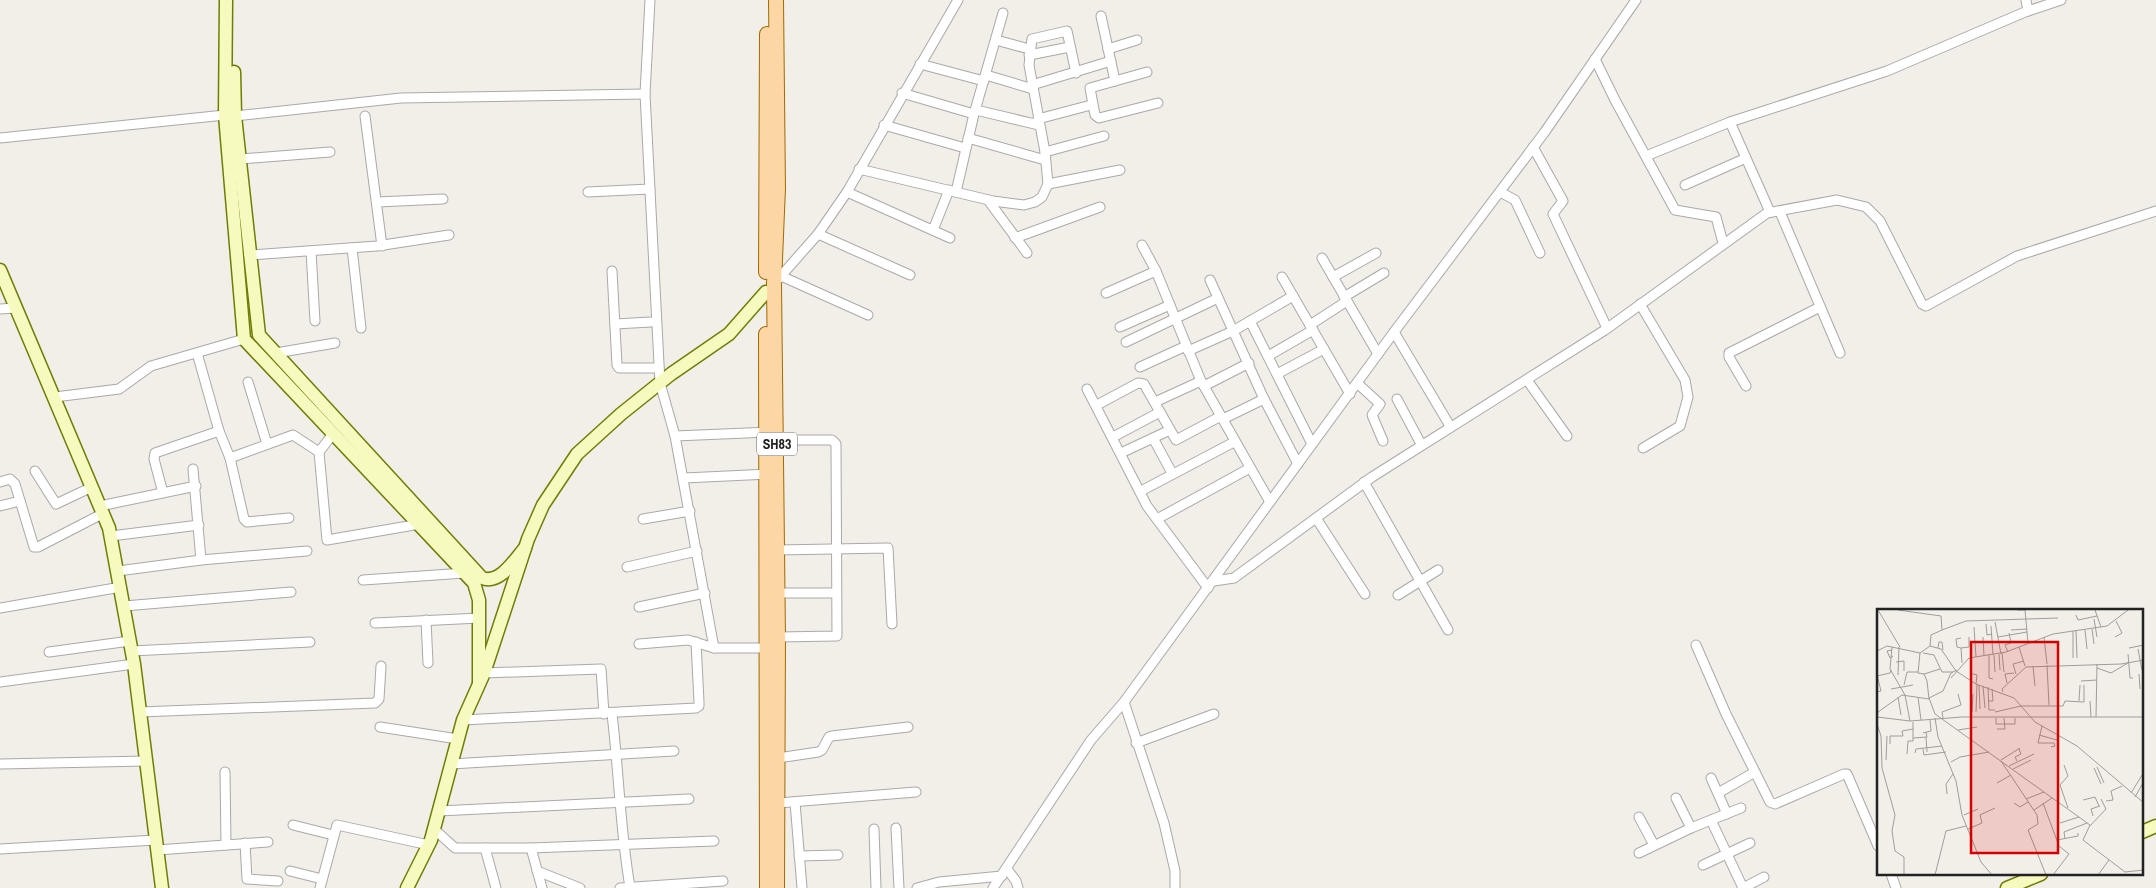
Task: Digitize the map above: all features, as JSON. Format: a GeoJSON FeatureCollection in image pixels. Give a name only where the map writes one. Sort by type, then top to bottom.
{"type":"FeatureCollection","features":[{"type":"Feature","properties":{"kind":"main road","name":"SH83"},"geometry":{"type":"LineString","coordinates":[[767,0],[771,44],[774,284],[772,436],[777,550],[778,637],[777,888]]}},
{"type":"Feature","properties":{"kind":"main road","name":"SH83"},"geometry":{"type":"LineString","coordinates":[[771,44],[776,0]]}},
{"type":"Feature","properties":{"kind":"main road","name":"SH83"},"geometry":{"type":"LineString","coordinates":[[767,888],[767,474],[772,436]]}},
{"type":"Feature","properties":{"kind":"street"},"geometry":{"type":"LineString","coordinates":[[226,0],[230,115],[244,339],[332,435],[420,524],[474,583],[477,590],[480,618],[482,678]]}},
{"type":"Feature","properties":{"kind":"street"},"geometry":{"type":"LineString","coordinates":[[234,0],[230,115],[240,159],[258,330],[262,338],[482,578],[493,579],[502,574],[525,548]]}},
{"type":"Feature","properties":{"kind":"street"},"geometry":{"type":"LineString","coordinates":[[650,0],[645,94],[660,383],[675,436],[684,478],[714,648]]}},
{"type":"Feature","properties":{"kind":"street"},"geometry":{"type":"LineString","coordinates":[[407,888],[434,829],[463,720],[482,678],[525,548],[543,505],[577,454],[621,414],[660,383],[729,334],[818,234],[847,192],[884,124],[958,0]]}},
{"type":"Feature","properties":{"kind":"street"},"geometry":{"type":"LineString","coordinates":[[993,888],[1091,740],[1124,702],[1394,332],[1500,192],[1636,0]]}},
{"type":"Feature","properties":{"kind":"street"},"geometry":{"type":"LineString","coordinates":[[2026,0],[2028,11]]}},
{"type":"Feature","properties":{"kind":"street"},"geometry":{"type":"LineString","coordinates":[[1646,156],[1730,122],[1887,72],[2028,11],[2061,0]]}},
{"type":"Feature","properties":{"kind":"street"},"geometry":{"type":"LineString","coordinates":[[933,230],[952,191],[1003,13]]}},
{"type":"Feature","properties":{"kind":"street"},"geometry":{"type":"LineString","coordinates":[[1102,16],[1115,81]]}},
{"type":"Feature","properties":{"kind":"street"},"geometry":{"type":"LineString","coordinates":[[860,169],[988,200],[1024,205],[1035,202],[1042,197],[1048,184],[1029,52],[1033,38],[1066,30],[1076,73]]}},
{"type":"Feature","properties":{"kind":"street"},"geometry":{"type":"LineString","coordinates":[[996,40],[1029,52],[1070,47]]}},
{"type":"Feature","properties":{"kind":"street"},"geometry":{"type":"LineString","coordinates":[[1108,49],[1137,40]]}},
{"type":"Feature","properties":{"kind":"street"},"geometry":{"type":"LineString","coordinates":[[1595,59],[1615,100],[1675,210],[1716,217],[1723,243]]}},
{"type":"Feature","properties":{"kind":"street"},"geometry":{"type":"LineString","coordinates":[[920,64],[1033,87],[1110,61]]}},
{"type":"Feature","properties":{"kind":"street"},"geometry":{"type":"LineString","coordinates":[[1147,72],[1090,88],[1091,105],[1096,117],[1099,118],[1158,103]]}},
{"type":"Feature","properties":{"kind":"street"},"geometry":{"type":"LineString","coordinates":[[902,93],[975,112],[1038,122],[1091,105]]}},
{"type":"Feature","properties":{"kind":"street"},"geometry":{"type":"LineString","coordinates":[[0,138],[401,98],[645,94]]}},
{"type":"Feature","properties":{"kind":"street"},"geometry":{"type":"LineString","coordinates":[[365,116],[378,202],[382,246]]}},
{"type":"Feature","properties":{"kind":"street"},"geometry":{"type":"LineString","coordinates":[[1730,122],[1770,212]]}},
{"type":"Feature","properties":{"kind":"street"},"geometry":{"type":"LineString","coordinates":[[884,124],[967,143],[1045,156],[1104,136]]}},
{"type":"Feature","properties":{"kind":"street"},"geometry":{"type":"LineString","coordinates":[[1533,147],[1563,201],[1553,214],[1607,328]]}},
{"type":"Feature","properties":{"kind":"street"},"geometry":{"type":"LineString","coordinates":[[240,159],[330,152]]}},
{"type":"Feature","properties":{"kind":"street"},"geometry":{"type":"LineString","coordinates":[[1685,184],[1746,158]]}},
{"type":"Feature","properties":{"kind":"street"},"geometry":{"type":"LineString","coordinates":[[1048,184],[1120,170]]}},
{"type":"Feature","properties":{"kind":"street"},"geometry":{"type":"LineString","coordinates":[[588,192],[650,189]]}},
{"type":"Feature","properties":{"kind":"street"},"geometry":{"type":"LineString","coordinates":[[847,192],[950,238]]}},
{"type":"Feature","properties":{"kind":"street"},"geometry":{"type":"LineString","coordinates":[[1500,192],[1515,200],[1540,253]]}},
{"type":"Feature","properties":{"kind":"street"},"geometry":{"type":"LineString","coordinates":[[378,202],[443,199]]}},
{"type":"Feature","properties":{"kind":"street"},"geometry":{"type":"LineString","coordinates":[[988,200],[1027,253]]}},
{"type":"Feature","properties":{"kind":"street"},"geometry":{"type":"LineString","coordinates":[[1211,584],[1234,578],[1364,482],[1421,444],[1607,328],[1723,243],[1770,212],[1780,212],[1826,201],[1846,201],[1866,207],[1880,221],[1922,304],[1926,306],[2027,253],[2156,211]]}},
{"type":"Feature","properties":{"kind":"street"},"geometry":{"type":"LineString","coordinates":[[1016,238],[1100,207]]}},
{"type":"Feature","properties":{"kind":"street"},"geometry":{"type":"LineString","coordinates":[[1780,212],[1840,353]]}},
{"type":"Feature","properties":{"kind":"street"},"geometry":{"type":"LineString","coordinates":[[818,234],[910,275]]}},
{"type":"Feature","properties":{"kind":"street"},"geometry":{"type":"LineString","coordinates":[[249,256],[382,246],[448,236]]}},
{"type":"Feature","properties":{"kind":"street"},"geometry":{"type":"LineString","coordinates":[[1142,245],[1156,271],[1202,383],[1270,502]]}},
{"type":"Feature","properties":{"kind":"street"},"geometry":{"type":"LineString","coordinates":[[352,248],[361,328]]}},
{"type":"Feature","properties":{"kind":"street"},"geometry":{"type":"LineString","coordinates":[[312,251],[315,321]]}},
{"type":"Feature","properties":{"kind":"street"},"geometry":{"type":"LineString","coordinates":[[1333,277],[1376,253]]}},
{"type":"Feature","properties":{"kind":"street"},"geometry":{"type":"LineString","coordinates":[[1322,258],[1378,354]]}},
{"type":"Feature","properties":{"kind":"street"},"geometry":{"type":"LineString","coordinates":[[0,270],[55,397],[111,536],[132,652],[162,888]]}},
{"type":"Feature","properties":{"kind":"street"},"geometry":{"type":"LineString","coordinates":[[612,271],[619,368],[659,368]]}},
{"type":"Feature","properties":{"kind":"street"},"geometry":{"type":"LineString","coordinates":[[1106,293],[1156,271]]}},
{"type":"Feature","properties":{"kind":"street"},"geometry":{"type":"LineString","coordinates":[[1268,356],[1311,328],[1346,299],[1384,273]]}},
{"type":"Feature","properties":{"kind":"street"},"geometry":{"type":"LineString","coordinates":[[1282,278],[1350,394]]}},
{"type":"Feature","properties":{"kind":"street"},"geometry":{"type":"LineString","coordinates":[[1210,280],[1264,399],[1298,464]]}},
{"type":"Feature","properties":{"kind":"street"},"geometry":{"type":"LineString","coordinates":[[774,284],[868,316]]}},
{"type":"Feature","properties":{"kind":"street"},"geometry":{"type":"LineString","coordinates":[[1140,367],[1233,331],[1293,296]]}},
{"type":"Feature","properties":{"kind":"street"},"geometry":{"type":"LineString","coordinates":[[1126,342],[1176,320],[1218,298]]}},
{"type":"Feature","properties":{"kind":"street"},"geometry":{"type":"LineString","coordinates":[[1640,304],[1685,380],[1688,391],[1680,426],[1643,448]]}},
{"type":"Feature","properties":{"kind":"street"},"geometry":{"type":"LineString","coordinates":[[1120,327],[1170,305]]}},
{"type":"Feature","properties":{"kind":"street"},"geometry":{"type":"LineString","coordinates":[[1746,386],[1729,357],[1729,353],[1820,307]]}},
{"type":"Feature","properties":{"kind":"street"},"geometry":{"type":"LineString","coordinates":[[0,310],[15,308]]}},
{"type":"Feature","properties":{"kind":"street"},"geometry":{"type":"LineString","coordinates":[[1250,321],[1312,444]]}},
{"type":"Feature","properties":{"kind":"street"},"geometry":{"type":"LineString","coordinates":[[615,324],[650,322]]}},
{"type":"Feature","properties":{"kind":"street"},"geometry":{"type":"LineString","coordinates":[[1394,332],[1450,426]]}},
{"type":"Feature","properties":{"kind":"street"},"geometry":{"type":"LineString","coordinates":[[55,397],[119,389],[151,366],[244,339]]}},
{"type":"Feature","properties":{"kind":"street"},"geometry":{"type":"LineString","coordinates":[[276,353],[335,343]]}},
{"type":"Feature","properties":{"kind":"street"},"geometry":{"type":"LineString","coordinates":[[1277,374],[1324,350]]}},
{"type":"Feature","properties":{"kind":"street"},"geometry":{"type":"LineString","coordinates":[[197,353],[219,431],[230,458],[244,518],[247,522],[289,518]]}},
{"type":"Feature","properties":{"kind":"street"},"geometry":{"type":"LineString","coordinates":[[1155,402],[1249,363]]}},
{"type":"Feature","properties":{"kind":"street"},"geometry":{"type":"LineString","coordinates":[[1526,380],[1567,436]]}},
{"type":"Feature","properties":{"kind":"street"},"geometry":{"type":"LineString","coordinates":[[248,382],[267,444]]}},
{"type":"Feature","properties":{"kind":"street"},"geometry":{"type":"LineString","coordinates":[[1097,405],[1141,383],[1146,386],[1176,440],[1264,399]]}},
{"type":"Feature","properties":{"kind":"street"},"geometry":{"type":"LineString","coordinates":[[1357,383],[1380,404],[1372,416],[1383,441]]}},
{"type":"Feature","properties":{"kind":"street"},"geometry":{"type":"LineString","coordinates":[[1087,389],[1097,405],[1147,506],[1211,584]]}},
{"type":"Feature","properties":{"kind":"street"},"geometry":{"type":"LineString","coordinates":[[1397,399],[1421,444]]}},
{"type":"Feature","properties":{"kind":"street"},"geometry":{"type":"LineString","coordinates":[[1113,437],[1160,412]]}},
{"type":"Feature","properties":{"kind":"street"},"geometry":{"type":"LineString","coordinates":[[1121,453],[1170,430]]}},
{"type":"Feature","properties":{"kind":"street"},"geometry":{"type":"LineString","coordinates":[[163,493],[154,459],[155,453],[219,431]]}},
{"type":"Feature","properties":{"kind":"street"},"geometry":{"type":"LineString","coordinates":[[230,458],[292,435],[319,452]]}},
{"type":"Feature","properties":{"kind":"street"},"geometry":{"type":"LineString","coordinates":[[332,435],[319,452],[327,540],[420,524]]}},
{"type":"Feature","properties":{"kind":"street"},"geometry":{"type":"LineString","coordinates":[[675,436],[772,436],[835,441],[837,636],[778,637]]}},
{"type":"Feature","properties":{"kind":"street"},"geometry":{"type":"LineString","coordinates":[[1153,438],[1172,473]]}},
{"type":"Feature","properties":{"kind":"street"},"geometry":{"type":"LineString","coordinates":[[1141,491],[1234,442]]}},
{"type":"Feature","properties":{"kind":"street"},"geometry":{"type":"LineString","coordinates":[[1157,519],[1250,468]]}},
{"type":"Feature","properties":{"kind":"street"},"geometry":{"type":"LineString","coordinates":[[193,469],[201,560]]}},
{"type":"Feature","properties":{"kind":"street"},"geometry":{"type":"LineString","coordinates":[[35,471],[56,504],[92,487]]}},
{"type":"Feature","properties":{"kind":"street"},"geometry":{"type":"LineString","coordinates":[[684,478],[767,474]]}},
{"type":"Feature","properties":{"kind":"street"},"geometry":{"type":"LineString","coordinates":[[0,482],[14,480],[34,547],[38,548],[101,510],[196,486]]}},
{"type":"Feature","properties":{"kind":"street"},"geometry":{"type":"LineString","coordinates":[[1364,482],[1448,630]]}},
{"type":"Feature","properties":{"kind":"street"},"geometry":{"type":"LineString","coordinates":[[0,506],[20,501]]}},
{"type":"Feature","properties":{"kind":"street"},"geometry":{"type":"LineString","coordinates":[[642,520],[690,511]]}},
{"type":"Feature","properties":{"kind":"street"},"geometry":{"type":"LineString","coordinates":[[1316,518],[1365,594]]}},
{"type":"Feature","properties":{"kind":"street"},"geometry":{"type":"LineString","coordinates":[[111,536],[198,525]]}},
{"type":"Feature","properties":{"kind":"street"},"geometry":{"type":"LineString","coordinates":[[777,550],[888,548],[892,624]]}},
{"type":"Feature","properties":{"kind":"street"},"geometry":{"type":"LineString","coordinates":[[627,567],[697,550]]}},
{"type":"Feature","properties":{"kind":"street"},"geometry":{"type":"LineString","coordinates":[[118,571],[201,560],[307,551]]}},
{"type":"Feature","properties":{"kind":"street"},"geometry":{"type":"LineString","coordinates":[[1398,595],[1438,570]]}},
{"type":"Feature","properties":{"kind":"street"},"geometry":{"type":"LineString","coordinates":[[363,580],[465,573]]}},
{"type":"Feature","properties":{"kind":"street"},"geometry":{"type":"LineString","coordinates":[[0,608],[121,588]]}},
{"type":"Feature","properties":{"kind":"street"},"geometry":{"type":"LineString","coordinates":[[124,606],[290,592]]}},
{"type":"Feature","properties":{"kind":"street"},"geometry":{"type":"LineString","coordinates":[[639,606],[705,593]]}},
{"type":"Feature","properties":{"kind":"street"},"geometry":{"type":"LineString","coordinates":[[777,593],[836,593]]}},
{"type":"Feature","properties":{"kind":"street"},"geometry":{"type":"LineString","coordinates":[[375,623],[480,618]]}},
{"type":"Feature","properties":{"kind":"street"},"geometry":{"type":"LineString","coordinates":[[426,620],[428,663]]}},
{"type":"Feature","properties":{"kind":"street"},"geometry":{"type":"LineString","coordinates":[[639,644],[688,640],[714,648],[766,648]]}},
{"type":"Feature","properties":{"kind":"street"},"geometry":{"type":"LineString","coordinates":[[49,652],[132,652],[310,642]]}},
{"type":"Feature","properties":{"kind":"street"},"geometry":{"type":"LineString","coordinates":[[463,720],[608,714],[699,706],[696,642]]}},
{"type":"Feature","properties":{"kind":"street"},"geometry":{"type":"LineString","coordinates":[[1696,645],[1726,714],[1773,804],[1847,774],[1877,844]]}},
{"type":"Feature","properties":{"kind":"street"},"geometry":{"type":"LineString","coordinates":[[0,682],[132,652]]}},
{"type":"Feature","properties":{"kind":"street"},"geometry":{"type":"LineString","coordinates":[[140,712],[375,703],[379,699],[381,666]]}},
{"type":"Feature","properties":{"kind":"street"},"geometry":{"type":"LineString","coordinates":[[482,678],[601,670],[617,755],[622,844],[630,887]]}},
{"type":"Feature","properties":{"kind":"street"},"geometry":{"type":"LineString","coordinates":[[1124,702],[1164,823],[1175,871],[1176,888]]}},
{"type":"Feature","properties":{"kind":"street"},"geometry":{"type":"LineString","coordinates":[[1136,743],[1214,714]]}},
{"type":"Feature","properties":{"kind":"street"},"geometry":{"type":"LineString","coordinates":[[380,727],[458,739]]}},
{"type":"Feature","properties":{"kind":"street"},"geometry":{"type":"LineString","coordinates":[[778,758],[818,752],[822,750],[828,737],[832,736],[908,727]]}},
{"type":"Feature","properties":{"kind":"street"},"geometry":{"type":"LineString","coordinates":[[451,764],[674,751]]}},
{"type":"Feature","properties":{"kind":"street"},"geometry":{"type":"LineString","coordinates":[[0,764],[146,761]]}},
{"type":"Feature","properties":{"kind":"street"},"geometry":{"type":"LineString","coordinates":[[226,772],[226,844]]}},
{"type":"Feature","properties":{"kind":"street"},"geometry":{"type":"LineString","coordinates":[[1718,794],[1755,772]]}},
{"type":"Feature","properties":{"kind":"street"},"geometry":{"type":"LineString","coordinates":[[1711,778],[1727,814]]}},
{"type":"Feature","properties":{"kind":"street"},"geometry":{"type":"LineString","coordinates":[[778,803],[916,792]]}},
{"type":"Feature","properties":{"kind":"street"},"geometry":{"type":"LineString","coordinates":[[1676,798],[1691,828]]}},
{"type":"Feature","properties":{"kind":"street"},"geometry":{"type":"LineString","coordinates":[[439,811],[689,799]]}},
{"type":"Feature","properties":{"kind":"street"},"geometry":{"type":"LineString","coordinates":[[795,802],[802,888]]}},
{"type":"Feature","properties":{"kind":"street"},"geometry":{"type":"LineString","coordinates":[[1639,853],[1654,844],[1741,808]]}},
{"type":"Feature","properties":{"kind":"street"},"geometry":{"type":"LineString","coordinates":[[1639,817],[1654,844]]}},
{"type":"Feature","properties":{"kind":"street"},"geometry":{"type":"LineString","coordinates":[[1712,820],[1743,888],[1764,877]]}},
{"type":"Feature","properties":{"kind":"street"},"geometry":{"type":"LineString","coordinates":[[290,871],[321,884],[333,835],[337,825],[341,824],[428,844]]}},
{"type":"Feature","properties":{"kind":"street"},"geometry":{"type":"LineString","coordinates":[[292,825],[333,835]]}},
{"type":"Feature","properties":{"kind":"street"},"geometry":{"type":"LineString","coordinates":[[2144,831],[2156,826]]}},
{"type":"Feature","properties":{"kind":"street"},"geometry":{"type":"LineString","coordinates":[[874,828],[876,888]]}},
{"type":"Feature","properties":{"kind":"street"},"geometry":{"type":"LineString","coordinates":[[896,828],[899,888]]}},
{"type":"Feature","properties":{"kind":"street"},"geometry":{"type":"LineString","coordinates":[[434,829],[455,848],[531,848],[714,841]]}},
{"type":"Feature","properties":{"kind":"street"},"geometry":{"type":"LineString","coordinates":[[0,848],[268,842]]}},
{"type":"Feature","properties":{"kind":"street"},"geometry":{"type":"LineString","coordinates":[[245,843],[248,880],[278,881]]}},
{"type":"Feature","properties":{"kind":"street"},"geometry":{"type":"LineString","coordinates":[[1703,864],[1750,843]]}},
{"type":"Feature","properties":{"kind":"street"},"geometry":{"type":"LineString","coordinates":[[485,848],[496,888]]}},
{"type":"Feature","properties":{"kind":"street"},"geometry":{"type":"LineString","coordinates":[[531,848],[542,888]]}},
{"type":"Feature","properties":{"kind":"street"},"geometry":{"type":"LineString","coordinates":[[799,856],[838,855]]}},
{"type":"Feature","properties":{"kind":"street"},"geometry":{"type":"LineString","coordinates":[[537,871],[580,888]]}},
{"type":"Feature","properties":{"kind":"street"},"geometry":{"type":"LineString","coordinates":[[918,888],[1004,873]]}},
{"type":"Feature","properties":{"kind":"street"},"geometry":{"type":"LineString","coordinates":[[1004,873],[1018,888]]}},
{"type":"Feature","properties":{"kind":"street"},"geometry":{"type":"LineString","coordinates":[[1891,876],[1896,888]]}},
{"type":"Feature","properties":{"kind":"street"},"geometry":{"type":"LineString","coordinates":[[2007,888],[2036,876]]}},
{"type":"Feature","properties":{"kind":"street"},"geometry":{"type":"LineString","coordinates":[[620,888],[723,881]]}}]}
